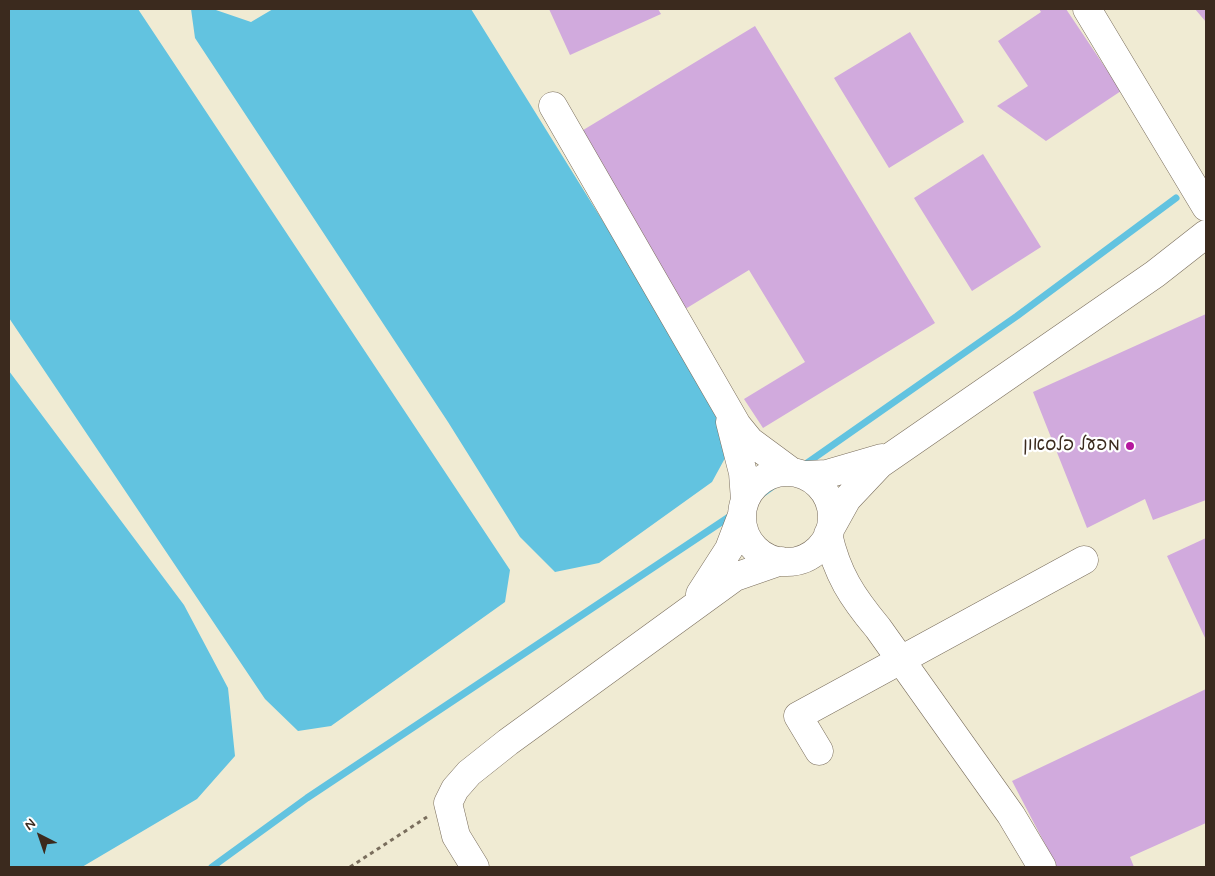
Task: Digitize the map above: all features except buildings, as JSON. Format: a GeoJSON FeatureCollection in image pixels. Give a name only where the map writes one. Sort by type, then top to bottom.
{"type":"FeatureCollection","features":[{"type":"Feature","properties":{"kind":"street"},"geometry":{"type":"LineString","coordinates":[[1088,9],[1206,207]]}},
{"type":"Feature","properties":{"kind":"street"},"geometry":{"type":"LineString","coordinates":[[553,106],[736,425],[750,441],[799,474],[819,484],[828,496],[832,510],[830,530],[833,556],[842,578],[857,603],[900,658],[1011,815],[1042,867]]}},
{"type":"Feature","properties":{"kind":"street"},"geometry":{"type":"LineString","coordinates":[[476,867],[456,836],[448,803],[455,789],[469,773],[508,742],[685,616],[736,577],[784,561],[803,559],[816,552],[847,499],[880,464],[1147,279],[1206,234]]}},
{"type":"Feature","properties":{"kind":"street"},"geometry":{"type":"LineString","coordinates":[[720,398],[737,446],[744,473],[744,530],[750,543],[760,553],[810,570],[857,603]]}},
{"type":"Feature","properties":{"kind":"street"},"geometry":{"type":"LineString","coordinates":[[685,616],[725,556],[752,488],[764,478],[777,472],[827,474],[859,467],[901,448]]}},
{"type":"Feature","properties":{"kind":"street"},"geometry":{"type":"LineString","coordinates":[[819,751],[798,716],[900,658],[1084,560]]}},
{"type":"Feature","properties":{"kind":"path"},"geometry":{"type":"LineString","coordinates":[[350,867],[448,803]]}},
{"type":"Feature","properties":{"kind":"water"},"geometry":{"type":"Polygon","coordinates":[[[9,9],[138,9],[510,570],[505,602],[331,726],[298,731],[265,699],[9,318],[9,9]]]}},
{"type":"Feature","properties":{"kind":"water"},"geometry":{"type":"Polygon","coordinates":[[[191,9],[213,9],[251,22],[273,9],[471,9],[711,395],[730,449],[712,482],[599,563],[555,572],[520,537],[448,422],[195,38],[191,9]]]}},
{"type":"Feature","properties":{"kind":"water"},"geometry":{"type":"Polygon","coordinates":[[[9,371],[184,605],[228,688],[235,756],[197,799],[82,867],[9,867],[9,371]]]}},
{"type":"Feature","properties":{"kind":"waterway"},"geometry":{"type":"LineString","coordinates":[[807,463],[1017,316],[1176,198]]}},
{"type":"Feature","properties":{"kind":"waterway"},"geometry":{"type":"LineString","coordinates":[[758,497],[780,481]]}},
{"type":"Feature","properties":{"kind":"waterway"},"geometry":{"type":"LineString","coordinates":[[212,867],[307,798],[729,517]]}},
{"type":"Feature","properties":{"kind":"place","name":"מפעל פלסאון"},"geometry":{"type":"Point","coordinates":[1130,446]}}]}
